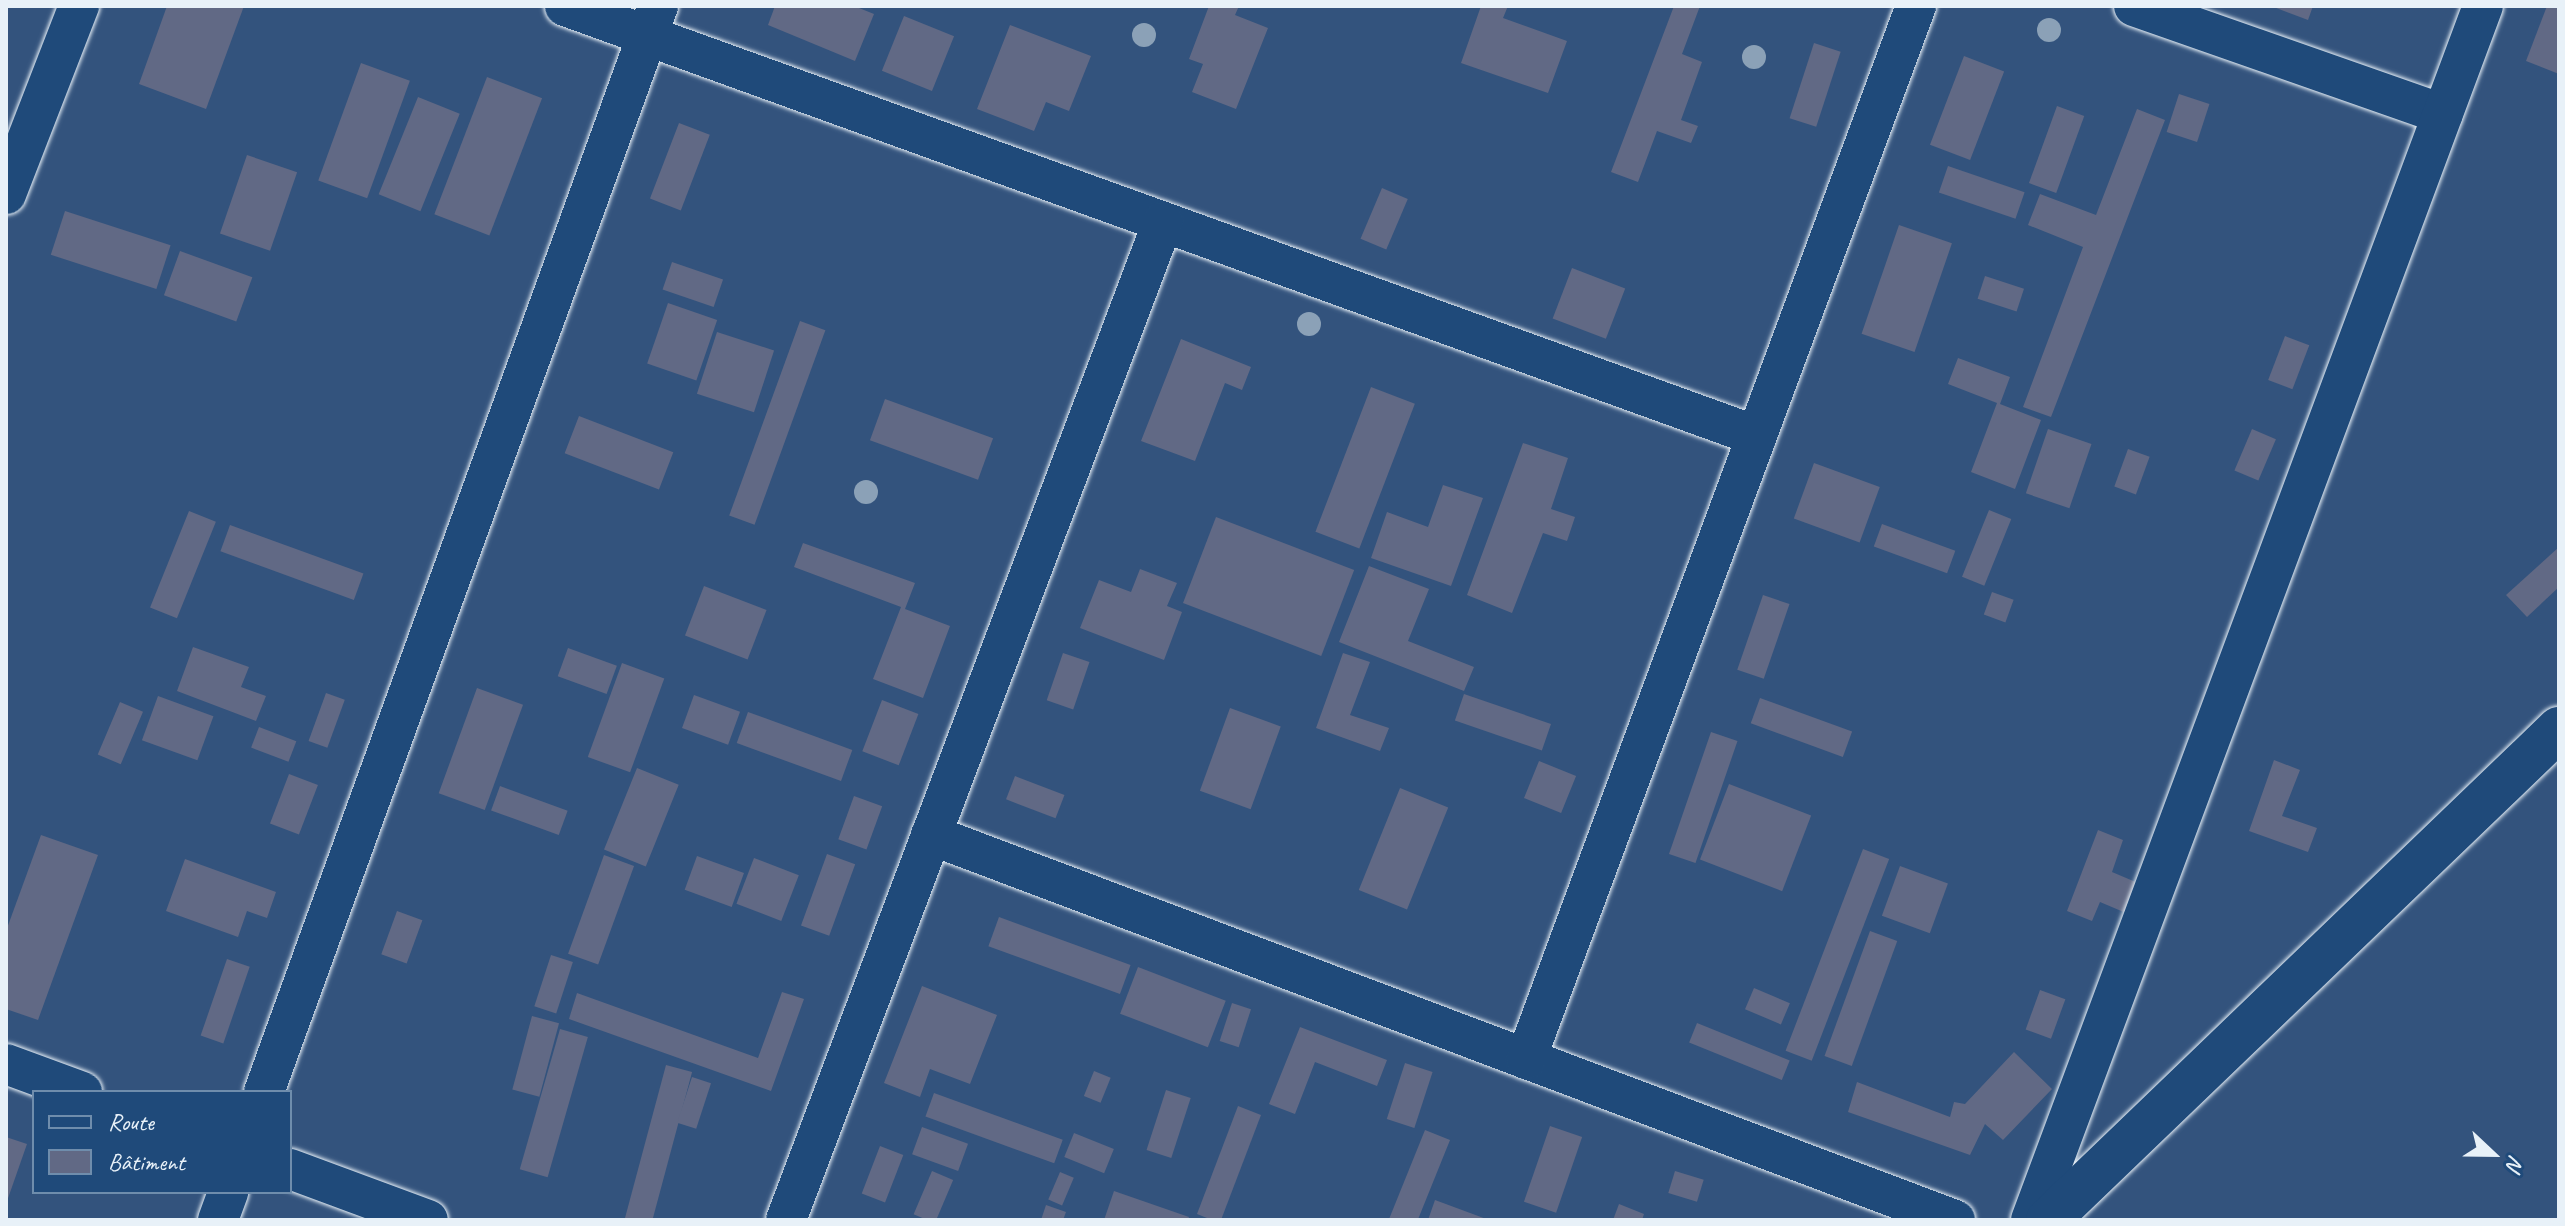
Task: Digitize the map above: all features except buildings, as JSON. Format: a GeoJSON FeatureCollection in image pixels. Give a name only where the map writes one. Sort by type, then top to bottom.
{"type":"FeatureCollection","features":[{"type":"Feature","properties":{"kind":"street"},"geometry":{"type":"LineString","coordinates":[[6,194],[79,6]]}},
{"type":"Feature","properties":{"kind":"street"},"geometry":{"type":"LineString","coordinates":[[565,6],[653,21],[1163,222],[1757,436]]}},
{"type":"Feature","properties":{"kind":"street"},"geometry":{"type":"LineString","coordinates":[[1526,1059],[1916,6]]}},
{"type":"Feature","properties":{"kind":"street"},"geometry":{"type":"LineString","coordinates":[[2134,6],[2443,114]]}},
{"type":"Feature","properties":{"kind":"street"},"geometry":{"type":"LineString","coordinates":[[2031,1220],[2483,6]]}},
{"type":"Feature","properties":{"kind":"street"},"geometry":{"type":"LineString","coordinates":[[265,1090],[653,21]]}},
{"type":"Feature","properties":{"kind":"street"},"geometry":{"type":"LineString","coordinates":[[786,1220],[1163,222]]}},
{"type":"Feature","properties":{"kind":"street"},"geometry":{"type":"LineString","coordinates":[[2048,1220],[2555,738]]}},
{"type":"Feature","properties":{"kind":"street"},"geometry":{"type":"LineString","coordinates":[[931,835],[1955,1220]]}},
{"type":"Feature","properties":{"kind":"street"},"geometry":{"type":"LineString","coordinates":[[6,1064],[77,1090]]}},
{"type":"Feature","properties":{"kind":"street"},"geometry":{"type":"LineString","coordinates":[[292,1170],[428,1220]]}},
{"type":"Feature","properties":{"kind":"street"},"geometry":{"type":"LineString","coordinates":[[218,1220],[227,1194]]}}]}
